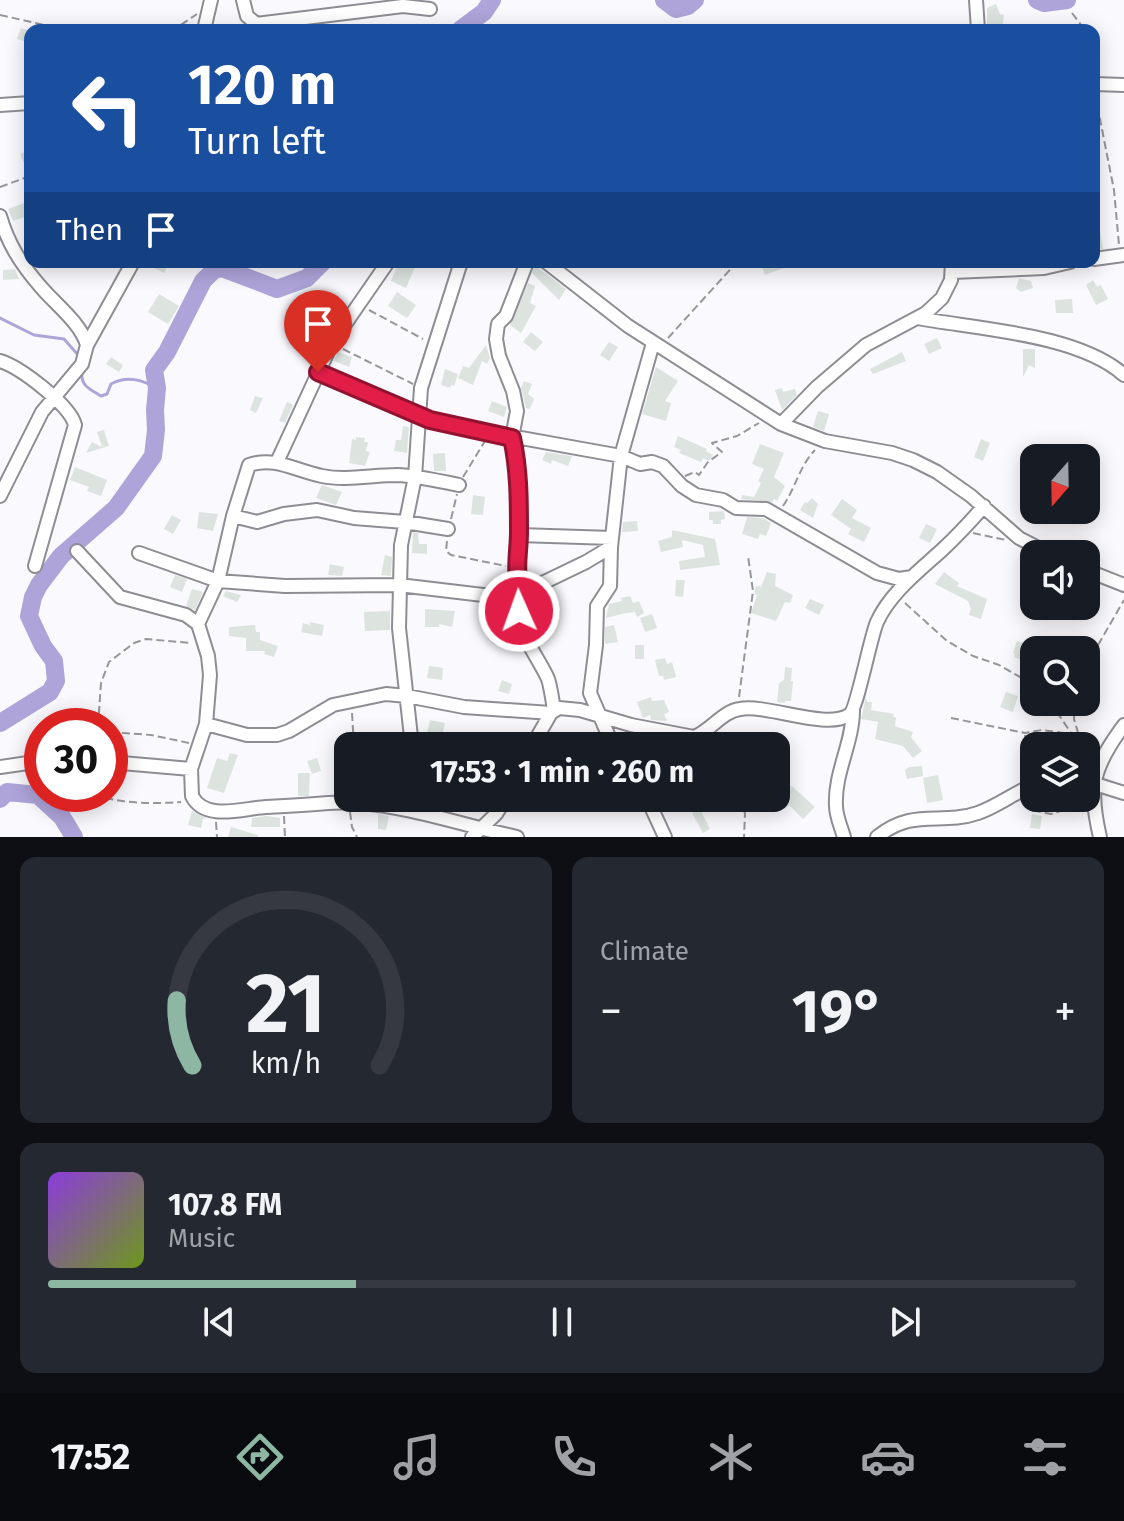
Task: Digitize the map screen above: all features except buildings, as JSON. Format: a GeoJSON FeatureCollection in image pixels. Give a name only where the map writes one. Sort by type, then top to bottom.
{"type":"FeatureCollection","features":[{"type":"Feature","properties":{"kind":"street"},"geometry":{"type":"LineString","coordinates":[[243,0],[247,16],[256,24]]}},
{"type":"Feature","properties":{"kind":"street"},"geometry":{"type":"LineString","coordinates":[[976,0],[978,24]]}},
{"type":"Feature","properties":{"kind":"street"},"geometry":{"type":"LineString","coordinates":[[205,24],[210,2]]}},
{"type":"Feature","properties":{"kind":"street"},"geometry":{"type":"LineString","coordinates":[[278,24],[403,3],[430,9]]}},
{"type":"Feature","properties":{"kind":"street"},"geometry":{"type":"LineString","coordinates":[[1100,86],[1124,85]]}},
{"type":"Feature","properties":{"kind":"street"},"geometry":{"type":"LineString","coordinates":[[0,105],[24,103]]}},
{"type":"Feature","properties":{"kind":"street"},"geometry":{"type":"LineString","coordinates":[[0,216],[9,243],[24,266]]}},
{"type":"Feature","properties":{"kind":"street"},"geometry":{"type":"LineString","coordinates":[[1100,258],[1122,255]]}},
{"type":"Feature","properties":{"kind":"street"},"geometry":{"type":"LineString","coordinates":[[26,268],[78,329],[87,345]]}},
{"type":"Feature","properties":{"kind":"street"},"geometry":{"type":"LineString","coordinates":[[0,496],[42,412],[82,364],[87,345],[130,268]]}},
{"type":"Feature","properties":{"kind":"street"},"geometry":{"type":"LineString","coordinates":[[277,462],[332,343],[384,268]]}},
{"type":"Feature","properties":{"kind":"street"},"geometry":{"type":"LineString","coordinates":[[411,732],[401,654],[399,585],[405,522],[415,477],[421,388],[459,268]]}},
{"type":"Feature","properties":{"kind":"street"},"geometry":{"type":"LineString","coordinates":[[525,268],[506,316],[498,324],[496,339],[517,411],[512,438],[516,458],[520,623],[547,677],[552,711],[540,732]]}},
{"type":"Feature","properties":{"kind":"street"},"geometry":{"type":"LineString","coordinates":[[553,268],[573,286],[657,345],[781,424],[825,441],[892,453],[913,460],[937,472],[984,506],[1023,540]]}},
{"type":"Feature","properties":{"kind":"street"},"geometry":{"type":"LineString","coordinates":[[781,424],[866,345],[917,318],[942,298],[952,268]]}},
{"type":"Feature","properties":{"kind":"street"},"geometry":{"type":"LineString","coordinates":[[917,318],[1057,342],[1122,370]]}},
{"type":"Feature","properties":{"kind":"street"},"geometry":{"type":"LineString","coordinates":[[607,732],[590,693],[597,606],[610,586],[621,456],[657,345]]}},
{"type":"Feature","properties":{"kind":"street"},"geometry":{"type":"LineString","coordinates":[[0,361],[23,371],[68,412],[75,425],[35,566]]}},
{"type":"Feature","properties":{"kind":"street"},"geometry":{"type":"LineString","coordinates":[[318,372],[420,417],[512,438],[621,456],[640,464],[652,462],[663,466],[696,495],[723,500],[736,508],[766,509],[877,573],[899,579],[912,577]]}},
{"type":"Feature","properties":{"kind":"street"},"geometry":{"type":"LineString","coordinates":[[198,624],[218,581],[249,465],[262,461],[277,462],[335,478],[369,475],[415,477],[459,485]]}},
{"type":"Feature","properties":{"kind":"street"},"geometry":{"type":"LineString","coordinates":[[844,837],[836,813],[836,795],[853,710],[877,622],[912,577],[961,533],[984,506]]}},
{"type":"Feature","properties":{"kind":"street"},"geometry":{"type":"LineString","coordinates":[[233,516],[257,522],[284,514],[317,510],[354,518],[448,529]]}},
{"type":"Feature","properties":{"kind":"street"},"geometry":{"type":"LineString","coordinates":[[519,535],[612,542]]}},
{"type":"Feature","properties":{"kind":"street"},"geometry":{"type":"LineString","coordinates":[[139,553],[218,581],[285,586],[399,585],[521,599],[612,542]]}},
{"type":"Feature","properties":{"kind":"street"},"geometry":{"type":"LineString","coordinates":[[77,551],[120,597],[186,615],[198,624],[210,675],[206,724],[191,769],[194,802],[213,810],[241,811],[334,804]]}},
{"type":"Feature","properties":{"kind":"street"},"geometry":{"type":"LineString","coordinates":[[1100,576],[1124,585]]}},
{"type":"Feature","properties":{"kind":"street"},"geometry":{"type":"LineString","coordinates":[[206,724],[247,735],[277,735],[333,705],[386,694],[464,707],[572,709],[694,737],[731,712],[745,708],[836,719],[849,715],[853,710]]}},
{"type":"Feature","properties":{"kind":"street"},"geometry":{"type":"LineString","coordinates":[[1100,766],[1124,725]]}},
{"type":"Feature","properties":{"kind":"street"},"geometry":{"type":"LineString","coordinates":[[0,767],[24,764]]}},
{"type":"Feature","properties":{"kind":"street"},"geometry":{"type":"LineString","coordinates":[[128,764],[191,769]]}},
{"type":"Feature","properties":{"kind":"street"},"geometry":{"type":"LineString","coordinates":[[1100,788],[1124,793]]}},
{"type":"Feature","properties":{"kind":"street"},"geometry":{"type":"LineString","coordinates":[[877,837],[903,821],[965,816],[980,812],[1020,792]]}},
{"type":"Feature","properties":{"kind":"street"},"geometry":{"type":"LineString","coordinates":[[416,812],[476,833],[517,837]]}},
{"type":"Feature","properties":{"kind":"street"},"geometry":{"type":"LineString","coordinates":[[476,833],[497,812]]}},
{"type":"Feature","properties":{"kind":"street"},"geometry":{"type":"LineString","coordinates":[[653,812],[665,837]]}},
{"type":"Feature","properties":{"kind":"street"},"geometry":{"type":"LineString","coordinates":[[1096,812],[1100,837]]}},
{"type":"Feature","properties":{"kind":"path"},"geometry":{"type":"LineString","coordinates":[[183,24],[210,2]]}},
{"type":"Feature","properties":{"kind":"path"},"geometry":{"type":"LineString","coordinates":[[1072,13],[1080,24]]}},
{"type":"Feature","properties":{"kind":"path"},"geometry":{"type":"LineString","coordinates":[[0,15],[40,24]]}},
{"type":"Feature","properties":{"kind":"path"},"geometry":{"type":"LineString","coordinates":[[1100,117],[1122,255]]}},
{"type":"Feature","properties":{"kind":"path"},"geometry":{"type":"LineString","coordinates":[[0,187],[24,178]]}},
{"type":"Feature","properties":{"kind":"path"},"geometry":{"type":"LineString","coordinates":[[657,345],[731,268]]}},
{"type":"Feature","properties":{"kind":"path"},"geometry":{"type":"LineString","coordinates":[[357,304],[434,344]]}},
{"type":"Feature","properties":{"kind":"path"},"geometry":{"type":"LineString","coordinates":[[332,343],[421,388]]}},
{"type":"Feature","properties":{"kind":"path"},"geometry":{"type":"LineString","coordinates":[[677,480],[695,472],[699,475],[708,462],[722,452],[712,443],[737,436],[760,423],[781,424]]}},
{"type":"Feature","properties":{"kind":"path"},"geometry":{"type":"LineString","coordinates":[[490,433],[459,485],[448,529],[447,554],[518,567]]}},
{"type":"Feature","properties":{"kind":"path"},"geometry":{"type":"LineString","coordinates":[[777,515],[792,492],[801,466],[825,441]]}},
{"type":"Feature","properties":{"kind":"path"},"geometry":{"type":"LineString","coordinates":[[961,533],[979,533],[995,540],[1019,538]]}},
{"type":"Feature","properties":{"kind":"path"},"geometry":{"type":"LineString","coordinates":[[745,708],[739,697],[753,591],[748,556]]}},
{"type":"Feature","properties":{"kind":"path"},"geometry":{"type":"LineString","coordinates":[[897,596],[947,641],[1020,677]]}},
{"type":"Feature","properties":{"kind":"path"},"geometry":{"type":"LineString","coordinates":[[1100,642],[1124,600]]}},
{"type":"Feature","properties":{"kind":"path"},"geometry":{"type":"LineString","coordinates":[[99,708],[101,683],[109,662],[134,643],[146,639],[203,642]]}},
{"type":"Feature","properties":{"kind":"path"},"geometry":{"type":"LineString","coordinates":[[353,700],[354,732]]}},
{"type":"Feature","properties":{"kind":"path"},"geometry":{"type":"LineString","coordinates":[[951,718],[1020,732]]}},
{"type":"Feature","properties":{"kind":"path"},"geometry":{"type":"LineString","coordinates":[[1031,732],[1056,732]]}},
{"type":"Feature","properties":{"kind":"path"},"geometry":{"type":"LineString","coordinates":[[128,733],[151,735],[198,746]]}},
{"type":"Feature","properties":{"kind":"path"},"geometry":{"type":"LineString","coordinates":[[128,800],[194,802]]}},
{"type":"Feature","properties":{"kind":"path"},"geometry":{"type":"LineString","coordinates":[[282,807],[285,837]]}},
{"type":"Feature","properties":{"kind":"path"},"geometry":{"type":"LineString","coordinates":[[213,810],[217,837]]}},
{"type":"Feature","properties":{"kind":"path"},"geometry":{"type":"LineString","coordinates":[[350,812],[350,822],[357,837]]}},
{"type":"Feature","properties":{"kind":"path"},"geometry":{"type":"LineString","coordinates":[[744,837],[745,812]]}},
{"type":"Feature","properties":{"kind":"waterway"},"geometry":{"type":"LineString","coordinates":[[468,24],[484,12],[492,0]]}},
{"type":"Feature","properties":{"kind":"waterway"},"geometry":{"type":"LineString","coordinates":[[664,0],[676,9],[688,6],[695,0]]}},
{"type":"Feature","properties":{"kind":"waterway"},"geometry":{"type":"LineString","coordinates":[[1037,0],[1044,3],[1067,0]]}},
{"type":"Feature","properties":{"kind":"waterway"},"geometry":{"type":"LineString","coordinates":[[0,723],[50,692],[56,681],[54,661],[29,616],[33,597],[61,556],[116,508],[153,456],[157,388],[154,370],[167,352],[203,281],[214,270],[222,268]]}},
{"type":"Feature","properties":{"kind":"waterway"},"geometry":{"type":"LineString","coordinates":[[222,268],[277,289],[307,278],[317,268]]}},
{"type":"Feature","properties":{"kind":"waterway"},"geometry":{"type":"LineString","coordinates":[[0,318],[34,335],[64,339],[79,356]]}},
{"type":"Feature","properties":{"kind":"waterway"},"geometry":{"type":"LineString","coordinates":[[82,371],[84,384],[101,396],[107,394],[111,384],[129,379],[157,388]]}},
{"type":"Feature","properties":{"kind":"waterway"},"geometry":{"type":"LineString","coordinates":[[0,799],[7,792],[38,795],[62,817],[74,837]]}},
{"type":"Feature","properties":{"kind":"route"},"geometry":{"type":"LineString","coordinates":[[318,372],[430,420],[512,438],[519,508],[517,582],[523,594],[519,611]]}}]}
